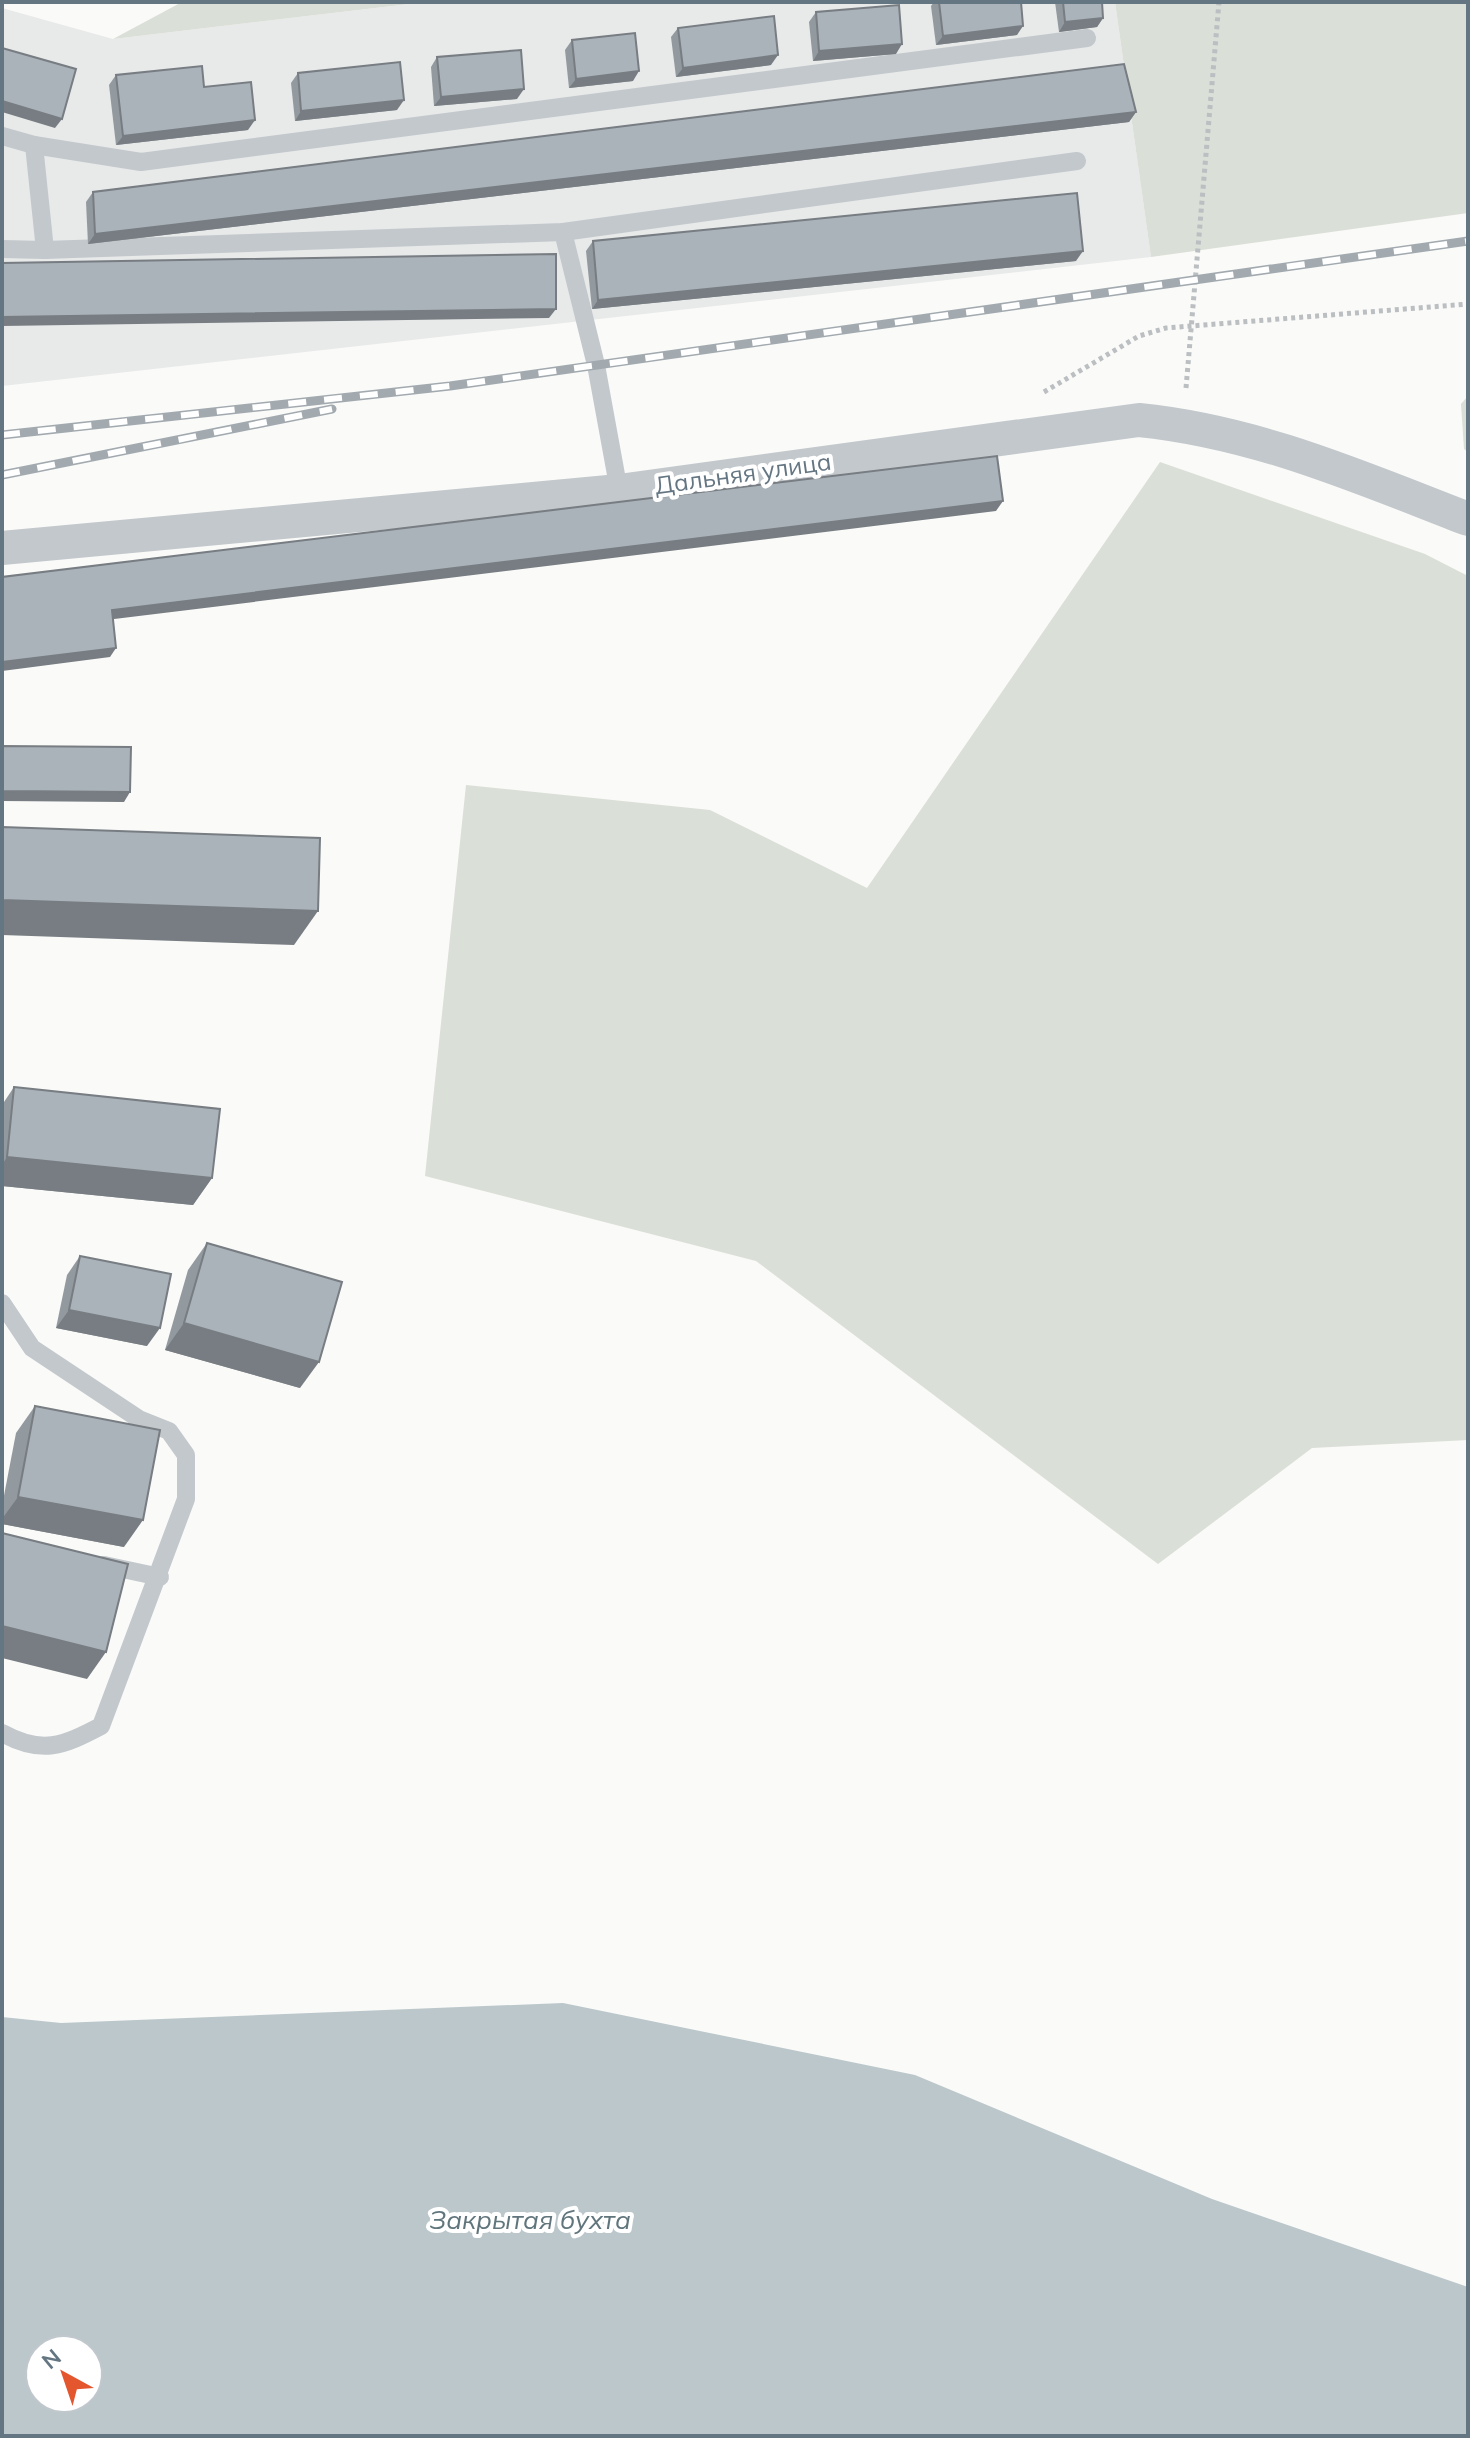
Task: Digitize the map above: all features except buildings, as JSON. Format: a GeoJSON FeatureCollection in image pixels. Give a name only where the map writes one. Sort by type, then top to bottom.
{"type":"FeatureCollection","features":[{"type":"Feature","properties":{"kind":"street","name":"Дальняя улица"},"geometry":{"type":"LineString","coordinates":[[2,548],[619,491],[1139,420],[1183,425],[1296,452],[1468,519]]}},
{"type":"Feature","properties":{"kind":"lane"},"geometry":{"type":"LineString","coordinates":[[2,136],[34,145],[141,162],[1087,38]]}},
{"type":"Feature","properties":{"kind":"lane"},"geometry":{"type":"LineString","coordinates":[[34,145],[45,250]]}},
{"type":"Feature","properties":{"kind":"lane"},"geometry":{"type":"LineString","coordinates":[[2,249],[563,232],[1077,161]]}},
{"type":"Feature","properties":{"kind":"lane"},"geometry":{"type":"LineString","coordinates":[[563,232],[596,365],[619,491]]}},
{"type":"Feature","properties":{"kind":"lane"},"geometry":{"type":"LineString","coordinates":[[2,1303],[32,1348],[139,1419],[169,1431],[186,1455],[186,1499],[160,1577],[101,1726],[65,1745],[25,1746],[2,1733]]}},
{"type":"Feature","properties":{"kind":"lane"},"geometry":{"type":"LineString","coordinates":[[88,1561],[160,1577]]}},
{"type":"Feature","properties":{"kind":"path"},"geometry":{"type":"LineString","coordinates":[[1183,425],[1219,2]]}},
{"type":"Feature","properties":{"kind":"path"},"geometry":{"type":"LineString","coordinates":[[1035,397],[1139,336],[1166,328],[1468,304]]}},
{"type":"Feature","properties":{"kind":"shaded area"},"geometry":{"type":"Polygon","coordinates":[[[182,2],[426,2],[113,39],[182,2]]]}},
{"type":"Feature","properties":{"kind":"shaded area"},"geometry":{"type":"Polygon","coordinates":[[[426,2],[1115,2],[1151,257],[2,386],[2,8],[113,39],[426,2]]]}},
{"type":"Feature","properties":{"kind":"shaded area"},"geometry":{"type":"Polygon","coordinates":[[[1115,2],[1468,2],[1468,213],[1151,257],[1115,2]]]}},
{"type":"Feature","properties":{"kind":"shaded area"},"geometry":{"type":"Polygon","coordinates":[[[1468,396],[1468,452],[1464,449],[1461,404],[1468,396]]]}},
{"type":"Feature","properties":{"kind":"shaded area"},"geometry":{"type":"Polygon","coordinates":[[[1160,462],[1425,554],[1468,576],[1468,1440],[1312,1448],[1158,1564],[756,1261],[425,1176],[466,785],[710,810],[867,888],[1160,462]]]}},
{"type":"Feature","properties":{"kind":"water","name":"Закрытая бухта"},"geometry":{"type":"Polygon","coordinates":[[[563,2003],[915,2075],[1212,2199],[1468,2287],[1468,2436],[2,2436],[2,2017],[61,2023],[563,2003]]]}},
{"type":"Feature","properties":{"kind":"railway"},"geometry":{"type":"LineString","coordinates":[[2,435],[450,386],[1468,241]]}},
{"type":"Feature","properties":{"kind":"railway"},"geometry":{"type":"LineString","coordinates":[[2,475],[332,409]]}}]}
